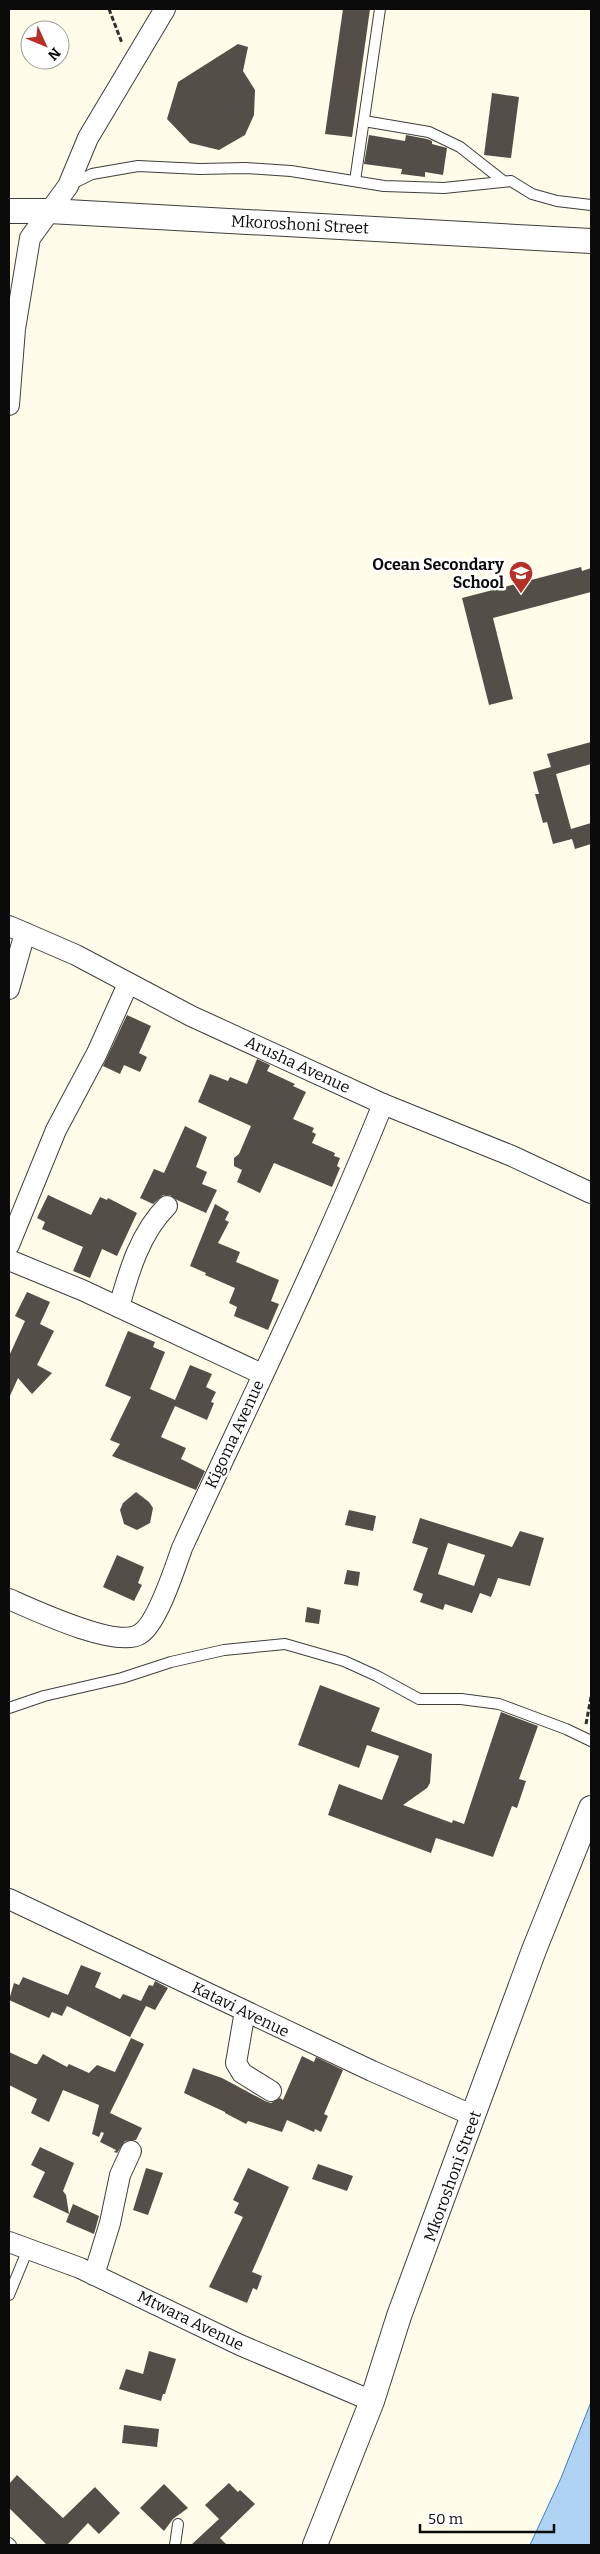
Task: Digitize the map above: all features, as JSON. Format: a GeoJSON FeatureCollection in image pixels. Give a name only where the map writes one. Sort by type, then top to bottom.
{"type":"FeatureCollection","features":[{"type":"Feature","properties":{"kind":"street"},"geometry":{"type":"LineString","coordinates":[[9,405],[15,329],[17,261],[30,238],[68,186],[88,138],[165,9]]}},
{"type":"Feature","properties":{"kind":"street","name":"Mkoroshoni Street"},"geometry":{"type":"LineString","coordinates":[[9,211],[49,211],[591,241]]}},
{"type":"Feature","properties":{"kind":"street"},"geometry":{"type":"LineString","coordinates":[[9,989],[17,929]]}},
{"type":"Feature","properties":{"kind":"street","name":"Arusha Avenue"},"geometry":{"type":"LineString","coordinates":[[17,929],[76,955],[191,1016],[383,1104],[512,1156],[591,1193]]}},
{"type":"Feature","properties":{"kind":"street"},"geometry":{"type":"LineString","coordinates":[[9,1245],[56,1130],[98,1053],[128,984]]}},
{"type":"Feature","properties":{"kind":"street","name":"Kigoma Avenue"},"geometry":{"type":"LineString","coordinates":[[9,1599],[114,1638],[132,1637],[142,1633],[157,1610],[182,1548],[358,1169],[383,1104]]}},
{"type":"Feature","properties":{"kind":"street"},"geometry":{"type":"LineString","coordinates":[[119,1307],[145,1235],[153,1221],[167,1206]]}},
{"type":"Feature","properties":{"kind":"street"},"geometry":{"type":"LineString","coordinates":[[9,1260],[119,1307],[262,1374]]}},
{"type":"Feature","properties":{"kind":"street","name":"Mkoroshoni Street"},"geometry":{"type":"LineString","coordinates":[[315,2545],[372,2401],[400,2316],[534,1950],[591,1808]]}},
{"type":"Feature","properties":{"kind":"street","name":"Katavi Avenue"},"geometry":{"type":"LineString","coordinates":[[9,1899],[363,2067],[474,2116]]}},
{"type":"Feature","properties":{"kind":"street"},"geometry":{"type":"LineString","coordinates":[[245,2011],[236,2063],[242,2073],[271,2091]]}},
{"type":"Feature","properties":{"kind":"street"},"geometry":{"type":"LineString","coordinates":[[94,2275],[110,2223],[120,2175],[131,2151]]}},
{"type":"Feature","properties":{"kind":"street","name":"Mtwara Avenue"},"geometry":{"type":"LineString","coordinates":[[9,2242],[94,2275],[240,2344],[372,2401]]}},
{"type":"Feature","properties":{"kind":"lane"},"geometry":{"type":"LineString","coordinates":[[355,181],[358,148],[364,121],[380,9]]}},
{"type":"Feature","properties":{"kind":"lane"},"geometry":{"type":"LineString","coordinates":[[364,121],[429,132],[460,148],[502,180]]}},
{"type":"Feature","properties":{"kind":"lane"},"geometry":{"type":"LineString","coordinates":[[68,186],[100,172],[138,166],[200,169],[246,168],[291,171],[384,186],[444,188],[502,180],[511,181],[532,194],[558,201],[591,205]]}},
{"type":"Feature","properties":{"kind":"lane"},"geometry":{"type":"LineString","coordinates":[[9,1708],[44,1696],[122,1678],[171,1662],[224,1650],[286,1644],[344,1661],[378,1676],[419,1699],[461,1699],[499,1704],[566,1729],[587,1740]]}},
{"type":"Feature","properties":{"kind":"lane"},"geometry":{"type":"LineString","coordinates":[[9,2295],[28,2249]]}},
{"type":"Feature","properties":{"kind":"lane"},"geometry":{"type":"LineString","coordinates":[[175,2545],[178,2524]]}},
{"type":"Feature","properties":{"kind":"path"},"geometry":{"type":"LineString","coordinates":[[109,9],[122,42],[125,75]]}},
{"type":"Feature","properties":{"kind":"path"},"geometry":{"type":"LineString","coordinates":[[587,1740],[591,1698]]}},
{"type":"Feature","properties":{"kind":"water"},"geometry":{"type":"Polygon","coordinates":[[[591,2402],[591,2545],[530,2545],[561,2478],[591,2402]]]}},
{"type":"Feature","properties":{"kind":"building"},"geometry":{"type":"Polygon","coordinates":[[[343,9],[370,9],[352,137],[325,134],[343,9]]]}},
{"type":"Feature","properties":{"kind":"building"},"geometry":{"type":"Polygon","coordinates":[[[238,44],[248,47],[243,71],[255,90],[254,115],[245,135],[219,150],[190,143],[167,119],[178,82],[238,44]]]}},
{"type":"Feature","properties":{"kind":"building"},"geometry":{"type":"Polygon","coordinates":[[[492,93],[519,97],[511,158],[484,155],[492,93]]]}},
{"type":"Feature","properties":{"kind":"building"},"geometry":{"type":"Polygon","coordinates":[[[369,135],[405,141],[406,135],[427,139],[432,141],[432,144],[447,148],[443,175],[425,172],[425,177],[401,174],[402,169],[364,164],[369,135]]]}},
{"type":"Feature","properties":{"kind":"building"},"geometry":{"type":"Polygon","coordinates":[[[581,567],[582,571],[591,568],[591,592],[493,618],[513,699],[489,705],[462,598],[581,567]]]}},
{"type":"Feature","properties":{"kind":"building"},"geometry":{"type":"Polygon","coordinates":[[[591,742],[591,764],[556,774],[571,829],[591,823],[591,844],[575,849],[572,839],[553,844],[547,822],[543,823],[535,794],[539,794],[533,772],[551,767],[547,754],[591,742]]]}},
{"type":"Feature","properties":{"kind":"building"},"geometry":{"type":"Polygon","coordinates":[[[127,1015],[151,1026],[139,1053],[147,1057],[140,1072],[124,1065],[120,1074],[103,1066],[127,1015]]]}},
{"type":"Feature","properties":{"kind":"building"},"geometry":{"type":"Polygon","coordinates":[[[257,1059],[270,1065],[267,1071],[295,1084],[293,1086],[306,1092],[293,1119],[314,1128],[312,1132],[316,1134],[312,1143],[335,1153],[334,1156],[340,1158],[337,1166],[340,1168],[332,1187],[274,1163],[260,1193],[237,1182],[242,1170],[234,1166],[234,1158],[239,1154],[251,1126],[198,1102],[210,1074],[228,1081],[230,1077],[247,1084],[257,1059]]]}},
{"type":"Feature","properties":{"kind":"building"},"geometry":{"type":"Polygon","coordinates":[[[185,1126],[207,1137],[196,1167],[207,1172],[202,1184],[217,1190],[206,1213],[170,1195],[163,1195],[153,1204],[140,1198],[154,1169],[164,1173],[185,1126]]]}},
{"type":"Feature","properties":{"kind":"building"},"geometry":{"type":"Polygon","coordinates":[[[48,1195],[91,1215],[100,1197],[107,1200],[108,1198],[137,1213],[117,1256],[102,1249],[90,1278],[73,1271],[83,1247],[42,1229],[45,1222],[37,1218],[48,1195]]]}},
{"type":"Feature","properties":{"kind":"building"},"geometry":{"type":"Polygon","coordinates":[[[215,1204],[229,1212],[225,1220],[229,1222],[218,1243],[240,1252],[236,1262],[279,1280],[271,1301],[279,1304],[268,1330],[234,1316],[237,1307],[229,1303],[235,1288],[190,1266],[215,1204]]]}},
{"type":"Feature","properties":{"kind":"building"},"geometry":{"type":"Polygon","coordinates":[[[27,1292],[50,1302],[40,1324],[54,1331],[37,1365],[52,1373],[32,1394],[18,1378],[9,1398],[9,1356],[25,1321],[15,1316],[27,1292]]]}},
{"type":"Feature","properties":{"kind":"building"},"geometry":{"type":"Polygon","coordinates":[[[128,1331],[155,1342],[153,1347],[165,1352],[150,1389],[175,1400],[190,1365],[212,1374],[206,1387],[216,1392],[211,1402],[214,1403],[207,1420],[175,1406],[161,1437],[186,1448],[181,1459],[205,1471],[196,1490],[112,1456],[120,1444],[110,1440],[131,1397],[105,1386],[128,1331]]]}},
{"type":"Feature","properties":{"kind":"building"},"geometry":{"type":"Polygon","coordinates":[[[136,1492],[149,1502],[153,1508],[150,1523],[137,1530],[124,1524],[120,1510],[123,1503],[136,1492]]]}},
{"type":"Feature","properties":{"kind":"building"},"geometry":{"type":"Polygon","coordinates":[[[349,1510],[376,1516],[373,1531],[345,1525],[349,1510]]]}},
{"type":"Feature","properties":{"kind":"building"},"geometry":{"type":"Polygon","coordinates":[[[420,1518],[512,1547],[520,1531],[544,1538],[530,1586],[498,1578],[491,1597],[480,1593],[472,1613],[445,1604],[443,1610],[420,1602],[423,1594],[413,1590],[428,1548],[412,1543],[420,1518]],[[448,1543],[438,1574],[474,1586],[485,1555],[448,1543]]]}},
{"type":"Feature","properties":{"kind":"building"},"geometry":{"type":"Polygon","coordinates":[[[117,1555],[144,1567],[138,1583],[142,1585],[134,1601],[103,1587],[117,1555]]]}},
{"type":"Feature","properties":{"kind":"building"},"geometry":{"type":"Polygon","coordinates":[[[347,1570],[360,1572],[358,1586],[344,1584],[347,1570]]]}},
{"type":"Feature","properties":{"kind":"building"},"geometry":{"type":"Polygon","coordinates":[[[307,1607],[321,1610],[319,1624],[305,1622],[307,1607]]]}},
{"type":"Feature","properties":{"kind":"building"},"geometry":{"type":"Polygon","coordinates":[[[320,1685],[380,1708],[371,1731],[432,1754],[430,1783],[427,1788],[403,1805],[452,1823],[453,1820],[464,1824],[501,1712],[538,1726],[519,1779],[526,1781],[517,1808],[512,1806],[493,1857],[436,1838],[431,1853],[328,1815],[339,1784],[382,1800],[399,1756],[367,1745],[359,1768],[298,1745],[320,1685]]]}},
{"type":"Feature","properties":{"kind":"building"},"geometry":{"type":"Polygon","coordinates":[[[81,1965],[101,1973],[95,1987],[120,1999],[123,1994],[141,2001],[149,1985],[153,1986],[155,1981],[168,1988],[155,2010],[146,2006],[130,2037],[67,2006],[62,2016],[52,2012],[49,2018],[9,2000],[14,1983],[19,1985],[23,1977],[68,1995],[81,1965]]]}},
{"type":"Feature","properties":{"kind":"building"},"geometry":{"type":"Polygon","coordinates":[[[131,2038],[144,2044],[110,2113],[142,2128],[136,2140],[125,2141],[117,2153],[114,2152],[116,2150],[100,2142],[104,2133],[101,2132],[99,2137],[92,2134],[99,2105],[63,2090],[49,2122],[31,2113],[37,2099],[9,2085],[9,2052],[35,2064],[37,2064],[43,2054],[67,2067],[69,2064],[89,2073],[97,2065],[115,2072],[131,2038]]]}},
{"type":"Feature","properties":{"kind":"building"},"geometry":{"type":"Polygon","coordinates":[[[302,2056],[314,2062],[316,2057],[343,2070],[324,2114],[328,2116],[321,2132],[315,2129],[314,2132],[287,2120],[282,2132],[248,2121],[246,2124],[184,2093],[193,2068],[222,2078],[265,2101],[271,2103],[280,2098],[283,2100],[302,2056]]]}},
{"type":"Feature","properties":{"kind":"building"},"geometry":{"type":"Polygon","coordinates":[[[40,2147],[74,2163],[63,2191],[66,2195],[69,2214],[33,2197],[45,2172],[31,2165],[40,2147]]]}},
{"type":"Feature","properties":{"kind":"building"},"geometry":{"type":"Polygon","coordinates":[[[318,2164],[353,2176],[347,2191],[312,2179],[318,2164]]]}},
{"type":"Feature","properties":{"kind":"building"},"geometry":{"type":"Polygon","coordinates":[[[146,2168],[163,2173],[148,2215],[133,2210],[146,2168]]]}},
{"type":"Feature","properties":{"kind":"building"},"geometry":{"type":"Polygon","coordinates":[[[248,2168],[289,2187],[252,2272],[262,2276],[257,2290],[253,2288],[247,2303],[209,2287],[243,2217],[234,2213],[239,2203],[233,2200],[248,2168]]]}},
{"type":"Feature","properties":{"kind":"building"},"geometry":{"type":"Polygon","coordinates":[[[73,2204],[99,2216],[94,2234],[66,2222],[73,2204]]]}},
{"type":"Feature","properties":{"kind":"building"},"geometry":{"type":"Polygon","coordinates":[[[149,2351],[176,2359],[161,2401],[119,2389],[126,2369],[143,2374],[149,2351]]]}},
{"type":"Feature","properties":{"kind":"building"},"geometry":{"type":"Polygon","coordinates":[[[124,2425],[159,2429],[157,2447],[122,2443],[124,2425]]]}},
{"type":"Feature","properties":{"kind":"building"},"geometry":{"type":"Polygon","coordinates":[[[17,2475],[63,2518],[95,2487],[120,2513],[99,2534],[88,2523],[67,2545],[47,2545],[9,2508],[9,2484],[17,2475]]]}},
{"type":"Feature","properties":{"kind":"building"},"geometry":{"type":"Polygon","coordinates":[[[229,2483],[255,2504],[220,2538],[227,2545],[191,2545],[219,2519],[205,2505],[229,2483]]]}},
{"type":"Feature","properties":{"kind":"building"},"geometry":{"type":"Polygon","coordinates":[[[164,2484],[188,2508],[173,2519],[164,2531],[140,2508],[164,2484]]]}},
{"type":"Feature","properties":{"kind":"place","name":"Ocean Secondary School"},"geometry":{"type":"Point","coordinates":[521,594]}}]}
